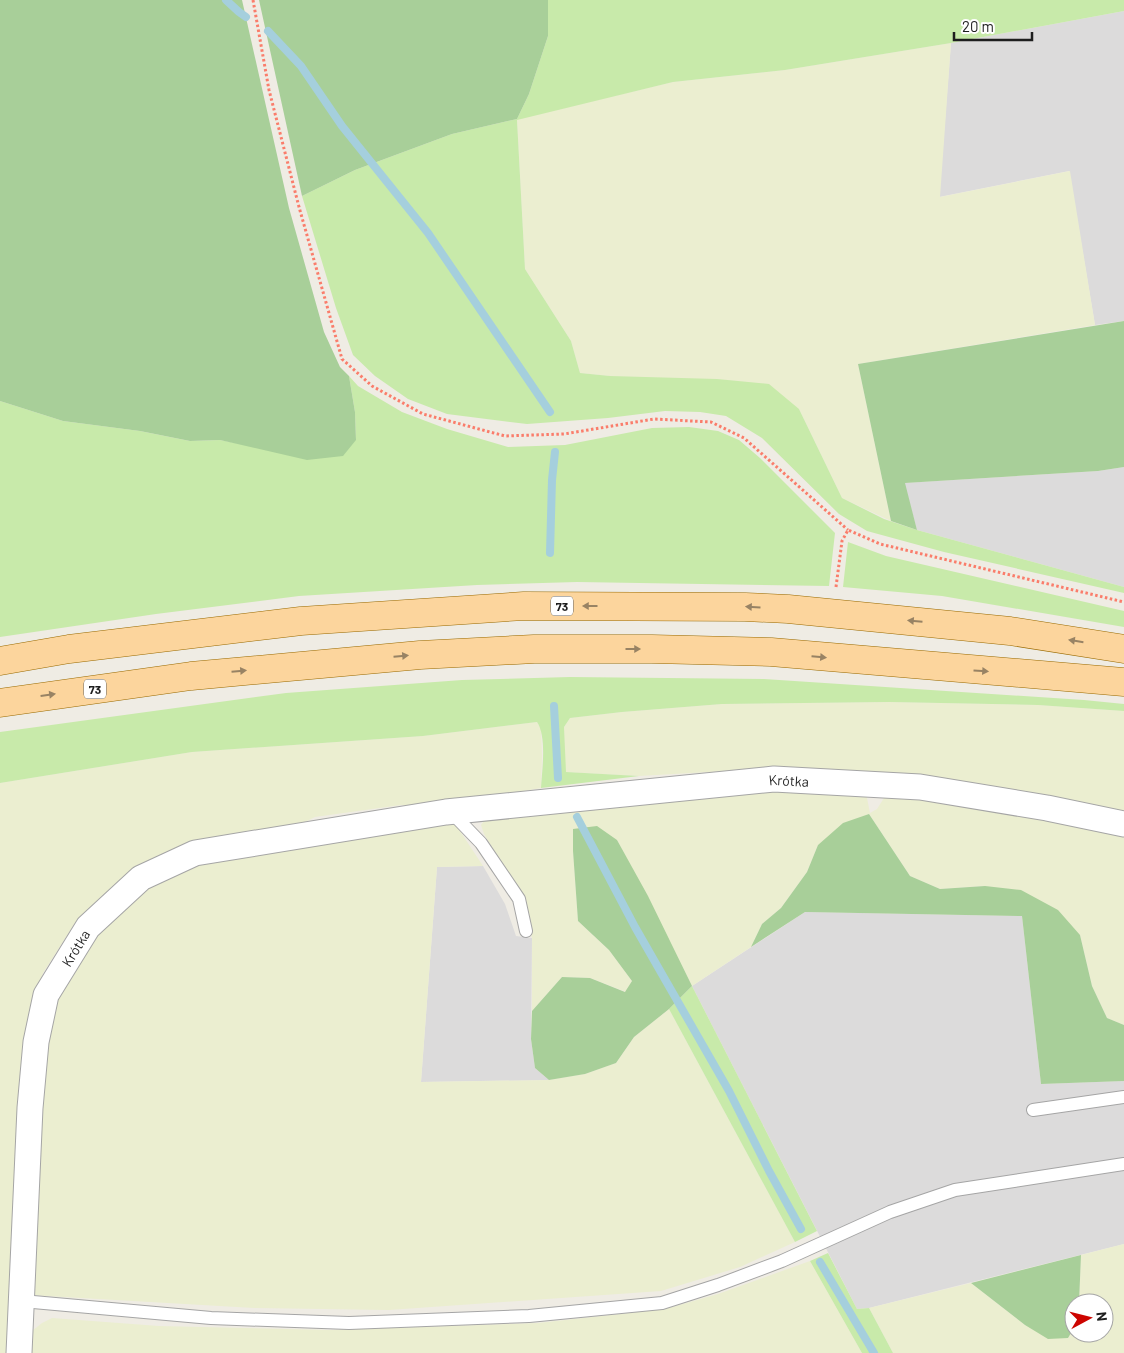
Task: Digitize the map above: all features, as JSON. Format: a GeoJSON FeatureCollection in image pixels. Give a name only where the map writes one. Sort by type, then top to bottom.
{"type":"FeatureCollection","features":[{"type":"Feature","properties":{"kind":"main road","name":"73"},"geometry":{"type":"LineString","coordinates":[[0,661],[69,649],[301,621],[524,606],[745,607],[788,609],[1010,631],[1124,649]]}},
{"type":"Feature","properties":{"kind":"main road","name":"73"},"geometry":{"type":"LineString","coordinates":[[0,702],[191,676],[420,655],[534,649],[771,652],[1124,682]]}},
{"type":"Feature","properties":{"kind":"street","name":"Krótka"},"geometry":{"type":"LineString","coordinates":[[19,1353],[30,1108],[36,1042],[46,995],[88,927],[141,878],[195,853],[451,812],[774,779],[920,787],[1047,808],[1124,824]]}},
{"type":"Feature","properties":{"kind":"lane"},"geometry":{"type":"LineString","coordinates":[[451,812],[480,843],[519,899],[526,931]]}},
{"type":"Feature","properties":{"kind":"lane"},"geometry":{"type":"LineString","coordinates":[[1033,1110],[1124,1097]]}},
{"type":"Feature","properties":{"kind":"lane"},"geometry":{"type":"LineString","coordinates":[[22,1302],[211,1318],[349,1323],[529,1316],[662,1303],[718,1285],[782,1261],[890,1212],[955,1190],[1124,1164]]}},
{"type":"Feature","properties":{"kind":"path"},"geometry":{"type":"LineString","coordinates":[[253,0],[269,90],[299,207],[342,359],[372,386],[422,414],[505,436],[564,434],[654,419],[710,422],[744,438],[848,530]]}},
{"type":"Feature","properties":{"kind":"shaded area"},"geometry":{"type":"Polygon","coordinates":[[[1124,11],[1124,321],[1095,325],[1069,171],[939,197],[951,43],[1124,11]]]}},
{"type":"Feature","properties":{"kind":"shaded area"},"geometry":{"type":"Polygon","coordinates":[[[1124,467],[1124,587],[917,530],[904,483],[1098,471],[1124,467]]]}},
{"type":"Feature","properties":{"kind":"shaded area"},"geometry":{"type":"Polygon","coordinates":[[[483,866],[505,904],[516,936],[532,938],[531,1039],[535,1068],[549,1080],[421,1082],[437,867],[483,866]]]}},
{"type":"Feature","properties":{"kind":"shaded area"},"geometry":{"type":"Polygon","coordinates":[[[805,912],[1022,916],[1041,1084],[1124,1081],[1124,1244],[869,1308],[857,1309],[692,986],[805,912]]]}},
{"type":"Feature","properties":{"kind":"green space"},"geometry":{"type":"Polygon","coordinates":[[[0,0],[242,0],[289,208],[324,332],[340,367],[349,376],[355,412],[356,440],[343,456],[307,460],[220,440],[190,441],[140,431],[63,421],[0,401],[0,0]]]}},
{"type":"Feature","properties":{"kind":"green space"},"geometry":{"type":"Polygon","coordinates":[[[259,0],[548,0],[548,36],[529,94],[517,119],[452,134],[355,170],[302,196],[259,0]]]}},
{"type":"Feature","properties":{"kind":"green space"},"geometry":{"type":"Polygon","coordinates":[[[548,0],[1124,0],[1124,11],[951,43],[785,70],[673,82],[517,120],[525,269],[571,341],[580,373],[610,376],[717,379],[769,384],[799,409],[842,498],[884,519],[917,530],[1124,587],[1124,593],[944,552],[867,531],[839,514],[762,438],[726,416],[700,412],[665,411],[608,418],[527,424],[447,414],[408,399],[375,376],[353,355],[336,308],[302,196],[355,170],[452,134],[517,119],[529,94],[548,36],[548,0]]]}},
{"type":"Feature","properties":{"kind":"green space"},"geometry":{"type":"Polygon","coordinates":[[[951,43],[940,197],[1070,171],[1095,325],[858,364],[891,521],[842,498],[799,409],[610,376],[580,373],[571,341],[525,269],[517,119],[673,82],[785,70],[951,43]]]}},
{"type":"Feature","properties":{"kind":"green space"},"geometry":{"type":"Polygon","coordinates":[[[1124,321],[1124,467],[1098,471],[905,483],[917,530],[891,521],[858,364],[1124,321]]]}},
{"type":"Feature","properties":{"kind":"green space"},"geometry":{"type":"Polygon","coordinates":[[[349,376],[358,386],[402,412],[447,429],[508,447],[565,445],[652,428],[689,427],[718,431],[739,440],[760,458],[835,533],[829,586],[577,582],[477,585],[299,596],[156,614],[0,637],[0,401],[63,421],[140,431],[190,441],[220,440],[256,447],[356,440],[355,412],[349,376]]]}},
{"type":"Feature","properties":{"kind":"green space"},"geometry":{"type":"Polygon","coordinates":[[[848,542],[886,556],[1124,611],[1124,627],[942,596],[843,587],[848,542]]]}},
{"type":"Feature","properties":{"kind":"green space"},"geometry":{"type":"Polygon","coordinates":[[[570,677],[764,679],[1084,700],[1124,704],[1124,711],[1038,705],[889,702],[722,704],[570,718],[564,727],[566,772],[639,776],[541,788],[543,745],[537,722],[423,736],[192,752],[0,783],[0,732],[286,693],[462,680],[570,677]]]}},
{"type":"Feature","properties":{"kind":"green space"},"geometry":{"type":"Polygon","coordinates":[[[889,702],[1038,705],[1124,711],[1124,813],[761,769],[639,776],[565,772],[564,727],[570,718],[722,704],[889,702]]]}},
{"type":"Feature","properties":{"kind":"green space"},"geometry":{"type":"Polygon","coordinates":[[[537,722],[541,729],[541,788],[425,808],[401,805],[315,817],[297,826],[107,893],[75,923],[43,973],[26,1031],[12,1353],[0,1353],[0,783],[192,752],[423,736],[537,722]]]}},
{"type":"Feature","properties":{"kind":"green space"},"geometry":{"type":"Polygon","coordinates":[[[773,786],[866,793],[870,813],[877,809],[884,798],[894,793],[1124,834],[1124,1025],[1107,1018],[1092,986],[1080,935],[985,886],[940,889],[910,876],[869,814],[818,845],[807,872],[781,908],[762,924],[751,947],[692,986],[617,840],[573,851],[578,921],[609,950],[632,981],[626,992],[590,978],[562,977],[532,1011],[532,938],[523,898],[484,834],[481,825],[486,818],[773,786]]]}},
{"type":"Feature","properties":{"kind":"green space"},"geometry":{"type":"Polygon","coordinates":[[[869,814],[910,876],[940,889],[985,886],[1021,890],[1058,910],[1080,935],[1092,986],[1107,1018],[1124,1025],[1124,1081],[1041,1084],[1022,916],[805,912],[751,947],[762,924],[781,908],[807,872],[818,845],[843,823],[869,814]]]}},
{"type":"Feature","properties":{"kind":"green space"},"geometry":{"type":"Polygon","coordinates":[[[441,823],[456,825],[483,866],[437,867],[421,1082],[549,1080],[585,1074],[616,1063],[634,1037],[669,1009],[795,1242],[740,1267],[661,1291],[389,1310],[254,1308],[29,1295],[41,1065],[56,995],[82,952],[127,903],[163,874],[206,862],[441,823]]]}},
{"type":"Feature","properties":{"kind":"green space"},"geometry":{"type":"Polygon","coordinates":[[[597,826],[617,840],[648,896],[692,986],[669,1009],[634,1037],[616,1063],[585,1074],[549,1080],[535,1068],[531,1039],[532,1011],[562,977],[590,978],[625,992],[632,981],[609,950],[578,921],[573,829],[597,826]]]}},
{"type":"Feature","properties":{"kind":"green space"},"geometry":{"type":"Polygon","coordinates":[[[692,986],[817,1231],[795,1242],[669,1009],[692,986]]]}},
{"type":"Feature","properties":{"kind":"green space"},"geometry":{"type":"Polygon","coordinates":[[[1124,1244],[1124,1353],[893,1353],[869,1308],[971,1283],[1025,1325],[1064,1337],[1064,1343],[1114,1343],[1114,1293],[1079,1293],[1081,1255],[1124,1244]]]}},
{"type":"Feature","properties":{"kind":"green space"},"geometry":{"type":"Polygon","coordinates":[[[828,1253],[857,1309],[869,1308],[893,1353],[862,1353],[810,1261],[828,1253]]]}},
{"type":"Feature","properties":{"kind":"green space"},"geometry":{"type":"Polygon","coordinates":[[[1081,1255],[1079,1293],[1064,1293],[1064,1338],[1048,1339],[1025,1325],[971,1283],[1081,1255]]]}},
{"type":"Feature","properties":{"kind":"green space"},"geometry":{"type":"Polygon","coordinates":[[[810,1261],[862,1353],[30,1353],[32,1331],[52,1318],[159,1326],[330,1330],[538,1323],[665,1309],[718,1294],[810,1261]]]}},
{"type":"Feature","properties":{"kind":"waterway"},"geometry":{"type":"LineString","coordinates":[[226,0],[246,17]]}},
{"type":"Feature","properties":{"kind":"waterway"},"geometry":{"type":"LineString","coordinates":[[268,31],[301,66],[342,126],[428,233],[550,412]]}},
{"type":"Feature","properties":{"kind":"waterway"},"geometry":{"type":"LineString","coordinates":[[550,553],[552,480],[555,452]]}},
{"type":"Feature","properties":{"kind":"waterway"},"geometry":{"type":"LineString","coordinates":[[554,706],[558,778]]}},
{"type":"Feature","properties":{"kind":"waterway"},"geometry":{"type":"LineString","coordinates":[[577,817],[635,927],[729,1091],[769,1171],[801,1229]]}},
{"type":"Feature","properties":{"kind":"waterway"},"geometry":{"type":"LineString","coordinates":[[820,1262],[874,1353]]}}]}
